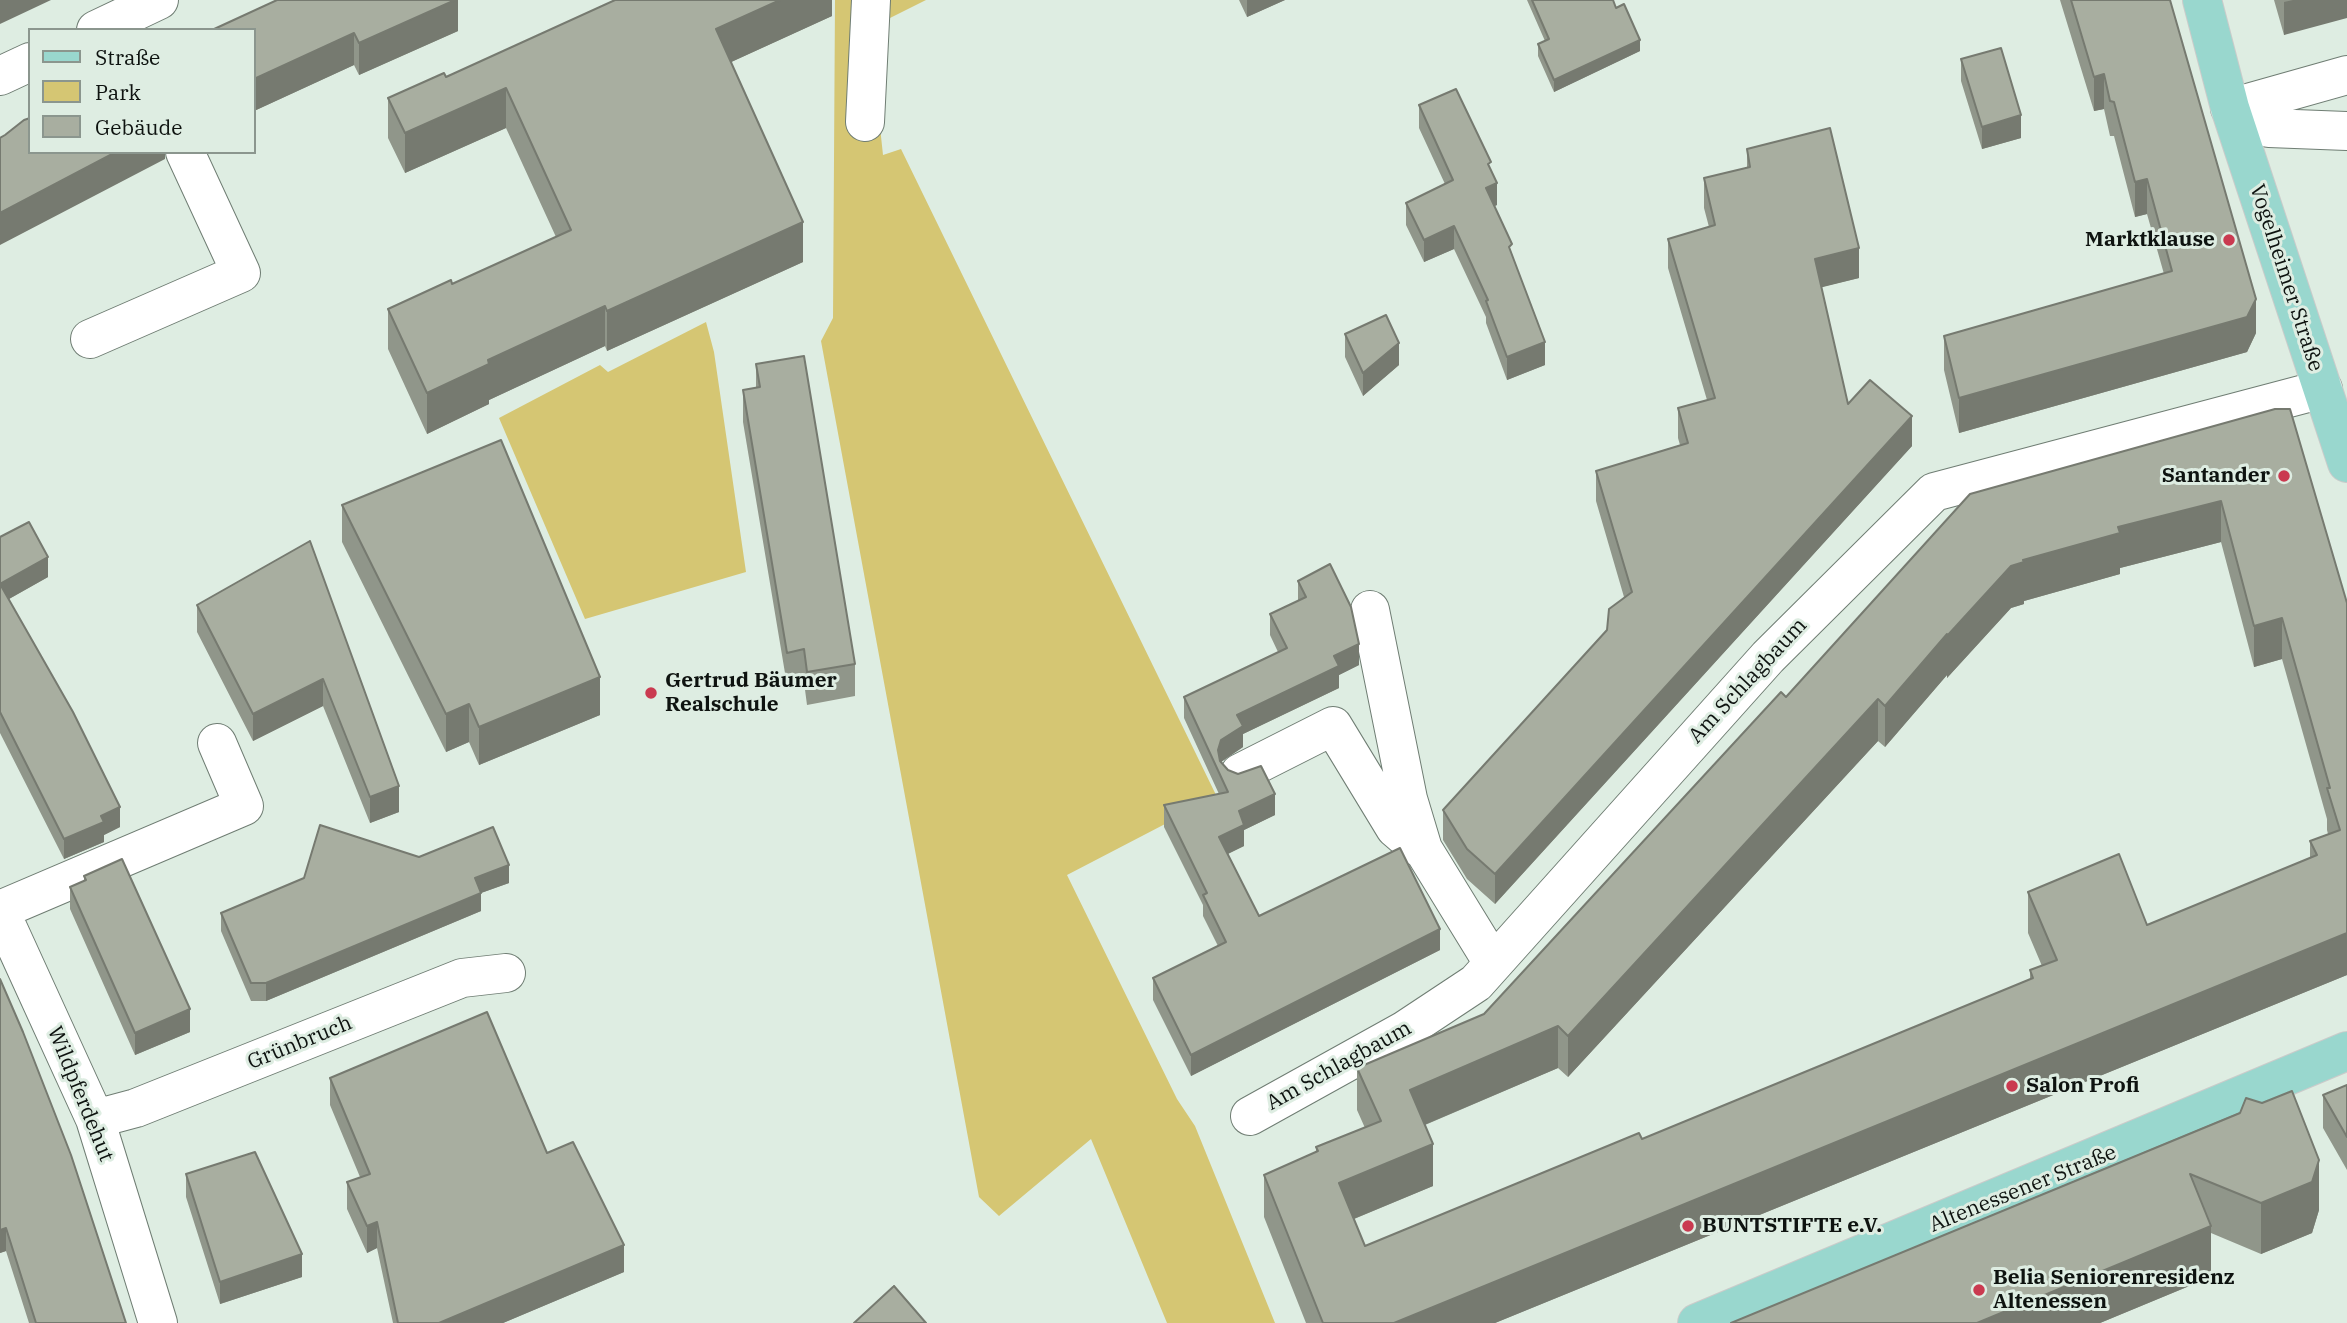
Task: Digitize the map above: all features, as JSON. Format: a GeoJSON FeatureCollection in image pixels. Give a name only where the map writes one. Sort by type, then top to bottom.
{"type":"FeatureCollection","features":[{"type":"Feature","properties":{"kind":"main road","name":"Vogelheimer Straße"},"geometry":{"type":"LineString","coordinates":[[2202,0],[2230,108],[2345,453]]}},
{"type":"Feature","properties":{"kind":"main road","name":"Altenessener Straße"},"geometry":{"type":"LineString","coordinates":[[1697,1323],[2347,1051]]}},
{"type":"Feature","properties":{"kind":"street"},"geometry":{"type":"LineString","coordinates":[[116,26],[159,0]]}},
{"type":"Feature","properties":{"kind":"street"},"geometry":{"type":"LineString","coordinates":[[865,122],[871,0]]}},
{"type":"Feature","properties":{"kind":"street"},"geometry":{"type":"LineString","coordinates":[[0,76],[28,63]]}},
{"type":"Feature","properties":{"kind":"street"},"geometry":{"type":"LineString","coordinates":[[2230,108],[2347,75]]}},
{"type":"Feature","properties":{"kind":"street"},"geometry":{"type":"LineString","coordinates":[[2269,128],[2347,131]]}},
{"type":"Feature","properties":{"kind":"street"},"geometry":{"type":"LineString","coordinates":[[90,339],[241,273],[186,154]]}},
{"type":"Feature","properties":{"kind":"street","name":"Am Schlagbaum"},"geometry":{"type":"LineString","coordinates":[[1250,1116],[1405,1030],[1476,983],[1768,657],[1934,492],[2323,388]]}},
{"type":"Feature","properties":{"kind":"street"},"geometry":{"type":"LineString","coordinates":[[1370,610],[1408,799],[1426,854],[1493,962]]}},
{"type":"Feature","properties":{"kind":"street"},"geometry":{"type":"LineString","coordinates":[[1240,773],[1333,726],[1395,828],[1426,854]]}},
{"type":"Feature","properties":{"kind":"street","name":"Wildpferdehut"},"geometry":{"type":"LineString","coordinates":[[158,1323],[95,1119],[0,911],[244,806],[216,743]]}},
{"type":"Feature","properties":{"kind":"street","name":"Grünbruch"},"geometry":{"type":"LineString","coordinates":[[95,1119],[136,1108],[462,978],[506,973]]}},
{"type":"Feature","properties":{"kind":"green space"},"geometry":{"type":"Polygon","coordinates":[[[835,0],[926,0],[886,20],[880,127],[883,155],[901,149],[1217,797],[1067,875],[1177,1099],[1195,1126],[1275,1323],[1167,1323],[1091,1139],[999,1216],[979,1197],[821,341],[833,318],[835,0]]]}},
{"type":"Feature","properties":{"kind":"green space"},"geometry":{"type":"Polygon","coordinates":[[[706,322],[714,352],[746,572],[585,619],[499,418],[600,365],[608,372],[706,322]]]}},
{"type":"Feature","properties":{"kind":"building"},"geometry":{"type":"Polygon","coordinates":[[[277,0],[455,0],[359,43],[354,33],[256,78],[256,28],[216,28],[277,0]]]}},
{"type":"Feature","properties":{"kind":"building"},"geometry":{"type":"Polygon","coordinates":[[[615,0],[780,0],[716,29],[803,222],[607,311],[605,306],[488,360],[489,364],[427,393],[388,309],[451,280],[452,284],[571,230],[506,88],[405,133],[388,98],[444,73],[446,77],[615,0]]]}},
{"type":"Feature","properties":{"kind":"building"},"geometry":{"type":"Polygon","coordinates":[[[1532,0],[1613,0],[1616,8],[1624,4],[1640,40],[1554,80],[1538,44],[1549,39],[1532,0]]]}},
{"type":"Feature","properties":{"kind":"building"},"geometry":{"type":"Polygon","coordinates":[[[2071,0],[2170,0],[2256,299],[2247,317],[1959,398],[1944,336],[2172,271],[2147,179],[2135,182],[2114,102],[2110,101],[2104,74],[2094,77],[2071,0]]]}},
{"type":"Feature","properties":{"kind":"building"},"geometry":{"type":"Polygon","coordinates":[[[2001,48],[2021,115],[1982,127],[1961,59],[2001,48]]]}},
{"type":"Feature","properties":{"kind":"building"},"geometry":{"type":"Polygon","coordinates":[[[1456,89],[1491,162],[1488,164],[1497,183],[1486,188],[1512,244],[1509,247],[1545,342],[1507,357],[1486,301],[1488,300],[1454,226],[1424,240],[1406,203],[1453,180],[1419,105],[1456,89]]]}},
{"type":"Feature","properties":{"kind":"building"},"geometry":{"type":"Polygon","coordinates":[[[28,119],[28,154],[112,154],[0,213],[0,138],[28,119]]]}},
{"type":"Feature","properties":{"kind":"building"},"geometry":{"type":"Polygon","coordinates":[[[1830,128],[1859,248],[1815,259],[1848,404],[1870,380],[1912,416],[1495,874],[1467,849],[1443,810],[1607,630],[1609,609],[1632,592],[1596,471],[1688,443],[1678,408],[1715,398],[1668,239],[1715,225],[1704,178],[1750,167],[1747,149],[1830,128]]]}},
{"type":"Feature","properties":{"kind":"building"},"geometry":{"type":"Polygon","coordinates":[[[1386,315],[1399,343],[1363,373],[1345,334],[1386,315]]]}},
{"type":"Feature","properties":{"kind":"building"},"geometry":{"type":"Polygon","coordinates":[[[804,356],[855,664],[807,672],[804,649],[787,653],[743,390],[760,387],[756,364],[804,356]]]}},
{"type":"Feature","properties":{"kind":"building"},"geometry":{"type":"Polygon","coordinates":[[[2275,409],[2290,409],[2347,603],[2347,933],[1394,1323],[1323,1323],[1264,1175],[1318,1151],[1316,1147],[1381,1121],[1357,1068],[1484,1014],[1781,692],[1786,697],[1970,494],[2275,409]],[[2221,501],[2118,527],[2120,533],[2023,560],[2024,562],[2011,566],[1885,706],[1878,699],[1568,1036],[1558,1026],[1410,1090],[1433,1144],[1339,1183],[1365,1246],[1639,1133],[1642,1139],[2033,978],[2030,970],[2057,960],[2028,892],[2119,854],[2147,925],[2317,855],[2310,841],[2340,830],[2327,788],[2330,788],[2282,618],[2254,626],[2221,501]]]}},
{"type":"Feature","properties":{"kind":"building"},"geometry":{"type":"Polygon","coordinates":[[[501,440],[600,677],[479,727],[469,704],[446,714],[342,505],[501,440]]]}},
{"type":"Feature","properties":{"kind":"building"},"geometry":{"type":"Polygon","coordinates":[[[29,522],[48,557],[0,584],[0,537],[29,522]]]}},
{"type":"Feature","properties":{"kind":"building"},"geometry":{"type":"Polygon","coordinates":[[[310,541],[399,786],[370,797],[323,679],[253,714],[197,605],[310,541]]]}},
{"type":"Feature","properties":{"kind":"building"},"geometry":{"type":"Polygon","coordinates":[[[1330,564],[1351,607],[1359,644],[1334,656],[1339,666],[1237,715],[1243,726],[1221,740],[1218,750],[1220,761],[1228,770],[1238,774],[1261,766],[1275,794],[1239,811],[1244,825],[1219,837],[1259,916],[1400,848],[1440,929],[1191,1055],[1153,978],[1226,942],[1203,895],[1207,893],[1164,805],[1228,792],[1184,697],[1287,648],[1270,614],[1306,597],[1298,581],[1330,564]]]}},
{"type":"Feature","properties":{"kind":"building"},"geometry":{"type":"Polygon","coordinates":[[[0,584],[73,712],[120,807],[101,816],[104,822],[64,839],[0,712],[0,584]]]}},
{"type":"Feature","properties":{"kind":"building"},"geometry":{"type":"Polygon","coordinates":[[[320,825],[419,857],[493,827],[509,865],[475,878],[481,893],[266,983],[251,983],[221,913],[304,878],[320,825]]]}},
{"type":"Feature","properties":{"kind":"building"},"geometry":{"type":"Polygon","coordinates":[[[122,859],[190,1009],[135,1033],[70,887],[86,880],[84,876],[122,859]]]}},
{"type":"Feature","properties":{"kind":"building"},"geometry":{"type":"Polygon","coordinates":[[[0,979],[71,1155],[126,1323],[36,1323],[6,1228],[0,1230],[0,979]]]}},
{"type":"Feature","properties":{"kind":"building"},"geometry":{"type":"Polygon","coordinates":[[[487,1012],[547,1153],[573,1142],[624,1245],[439,1323],[398,1323],[377,1222],[367,1226],[347,1182],[370,1174],[330,1078],[487,1012]]]}},
{"type":"Feature","properties":{"kind":"building"},"geometry":{"type":"Polygon","coordinates":[[[2347,1085],[2347,1137],[2323,1095],[2347,1085]]]}},
{"type":"Feature","properties":{"kind":"building"},"geometry":{"type":"Polygon","coordinates":[[[2292,1091],[2319,1160],[2312,1182],[2261,1203],[2190,1174],[2211,1226],[1977,1323],[1731,1323],[2240,1113],[2246,1098],[2262,1103],[2292,1091]]]}},
{"type":"Feature","properties":{"kind":"building"},"geometry":{"type":"Polygon","coordinates":[[[255,1152],[302,1254],[220,1282],[186,1174],[255,1152]]]}},
{"type":"Feature","properties":{"kind":"building"},"geometry":{"type":"Polygon","coordinates":[[[894,1286],[926,1323],[854,1323],[894,1286]]]}},
{"type":"Feature","properties":{"kind":"place","name":"Marktklause"},"geometry":{"type":"Point","coordinates":[2229,240]}},
{"type":"Feature","properties":{"kind":"place","name":"Santander"},"geometry":{"type":"Point","coordinates":[2284,476]}},
{"type":"Feature","properties":{"kind":"place","name":"Gertrud Bäumer Realschule"},"geometry":{"type":"Point","coordinates":[651,693]}},
{"type":"Feature","properties":{"kind":"place","name":"Salon Profi"},"geometry":{"type":"Point","coordinates":[2012,1086]}},
{"type":"Feature","properties":{"kind":"place","name":"BUNTSTIFTE e.V."},"geometry":{"type":"Point","coordinates":[1688,1226]}},
{"type":"Feature","properties":{"kind":"place","name":"Belia Seniorenresidenz Altenessen"},"geometry":{"type":"Point","coordinates":[1979,1290]}}]}
